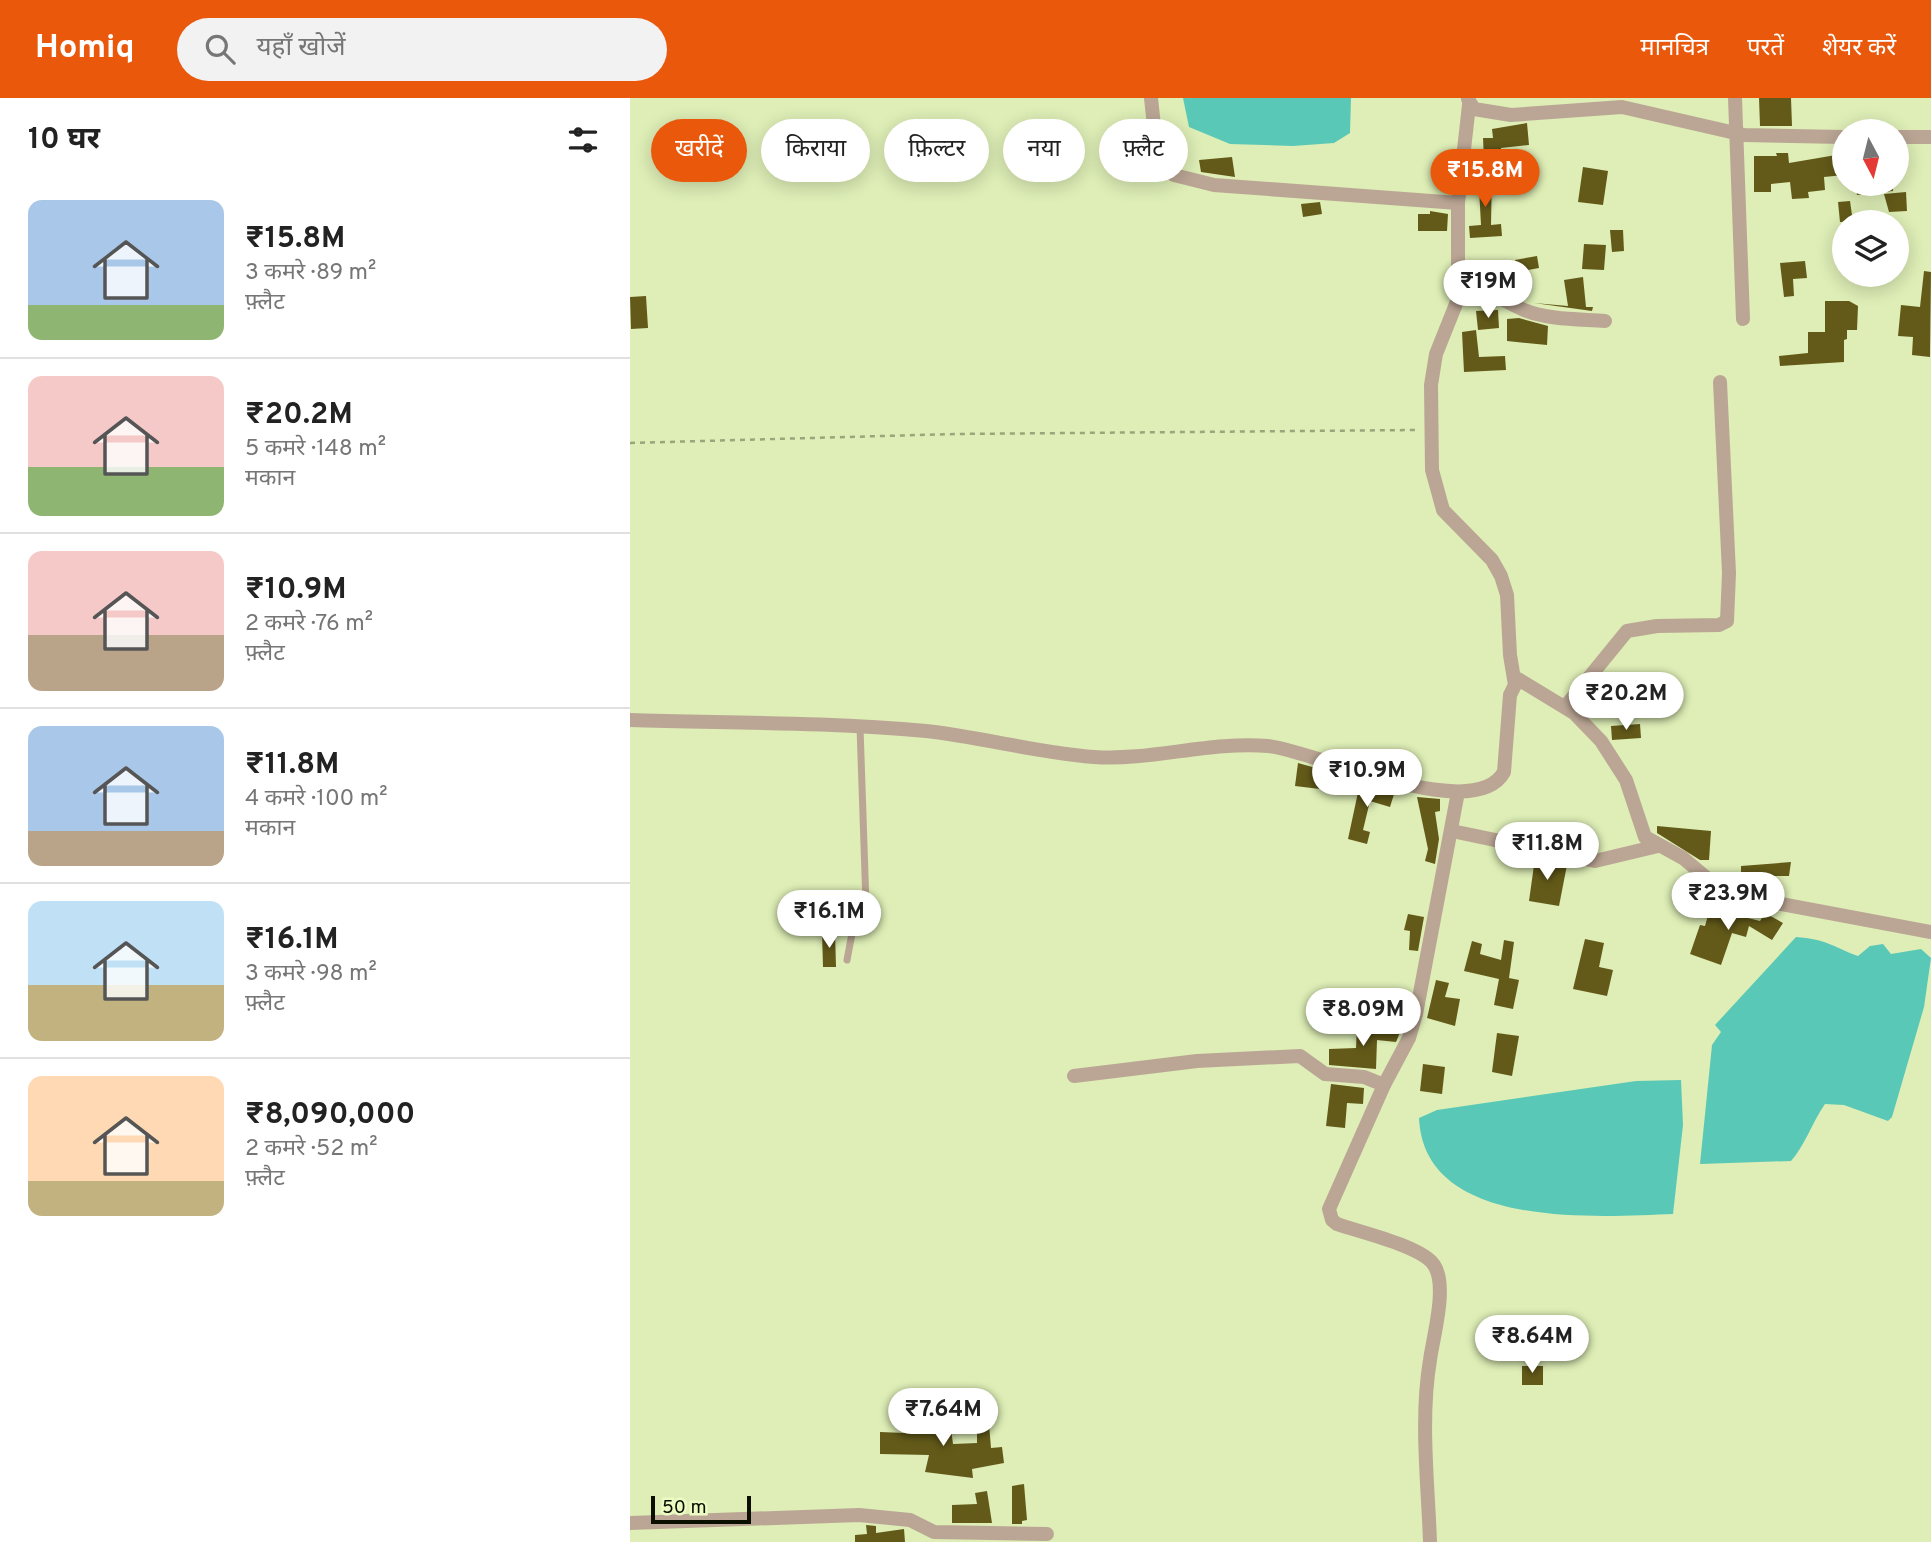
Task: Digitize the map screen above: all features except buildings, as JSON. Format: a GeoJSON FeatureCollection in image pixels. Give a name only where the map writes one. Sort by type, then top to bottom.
{"type":"FeatureCollection","features":[{"type":"Feature","properties":{"kind":"street"},"geometry":{"type":"LineString","coordinates":[[1151,98],[1158,163],[1174,175],[1214,185],[1458,203]]}},
{"type":"Feature","properties":{"kind":"street"},"geometry":{"type":"LineString","coordinates":[[1735,98],[1743,319]]}},
{"type":"Feature","properties":{"kind":"street"},"geometry":{"type":"LineString","coordinates":[[1469,102],[1458,203],[1460,281],[1453,314],[1433,367],[1432,470],[1439,501],[1447,515],[1492,560],[1501,576],[1507,595],[1510,655],[1515,685]]}},
{"type":"Feature","properties":{"kind":"street"},"geometry":{"type":"LineString","coordinates":[[1469,102],[1483,113],[1511,115],[1631,108],[1736,134],[1832,137]]}},
{"type":"Feature","properties":{"kind":"street"},"geometry":{"type":"LineString","coordinates":[[1909,137],[1931,137]]}},
{"type":"Feature","properties":{"kind":"street"},"geometry":{"type":"LineString","coordinates":[[1460,281],[1488,289],[1525,310],[1545,316],[1605,321]]}},
{"type":"Feature","properties":{"kind":"street"},"geometry":{"type":"LineString","coordinates":[[1565,708],[1627,631],[1657,626],[1719,625],[1727,621],[1729,573],[1720,382]]}},
{"type":"Feature","properties":{"kind":"street"},"geometry":{"type":"LineString","coordinates":[[630,720],[860,727],[975,737],[1097,757],[1269,746],[1315,756],[1415,787],[1458,792],[1497,782],[1504,772],[1510,695],[1518,679],[1587,725],[1615,760],[1631,793],[1641,830],[1658,846],[1684,858],[1721,890],[1734,895],[1931,932]]}},
{"type":"Feature","properties":{"kind":"street"},"geometry":{"type":"LineString","coordinates":[[1430,1542],[1429,1376],[1438,1311],[1438,1275],[1435,1266],[1416,1252],[1337,1224],[1330,1214],[1332,1200],[1384,1085],[1409,1038],[1416,1014],[1458,792]]}},
{"type":"Feature","properties":{"kind":"street"},"geometry":{"type":"LineString","coordinates":[[1451,831],[1595,861],[1658,846]]}},
{"type":"Feature","properties":{"kind":"street"},"geometry":{"type":"LineString","coordinates":[[1074,1076],[1207,1060],[1300,1056],[1325,1074],[1364,1077],[1384,1085]]}},
{"type":"Feature","properties":{"kind":"street"},"geometry":{"type":"LineString","coordinates":[[630,1523],[859,1515],[903,1519],[934,1532],[1048,1534]]}},
{"type":"Feature","properties":{"kind":"lane"},"geometry":{"type":"LineString","coordinates":[[847,960],[854,923],[866,904],[860,727]]}},
{"type":"Feature","properties":{"kind":"path"},"geometry":{"type":"LineString","coordinates":[[630,443],[955,434],[1432,430]]}},
{"type":"Feature","properties":{"kind":"water"},"geometry":{"type":"Polygon","coordinates":[[[1183,98],[1351,98],[1350,133],[1334,143],[1293,146],[1230,144],[1189,127],[1183,98]]]}},
{"type":"Feature","properties":{"kind":"water"},"geometry":{"type":"Polygon","coordinates":[[[1796,937],[1822,941],[1858,956],[1870,946],[1883,944],[1891,954],[1921,949],[1931,958],[1924,1007],[1892,1117],[1888,1121],[1844,1105],[1825,1104],[1791,1161],[1700,1164],[1712,1045],[1721,1032],[1715,1025],[1796,937]]]}},
{"type":"Feature","properties":{"kind":"water"},"geometry":{"type":"Polygon","coordinates":[[[1681,1080],[1683,1125],[1673,1214],[1560,1214],[1519,1209],[1481,1198],[1450,1181],[1428,1154],[1419,1118],[1437,1110],[1636,1081],[1681,1080]]]}}]}
